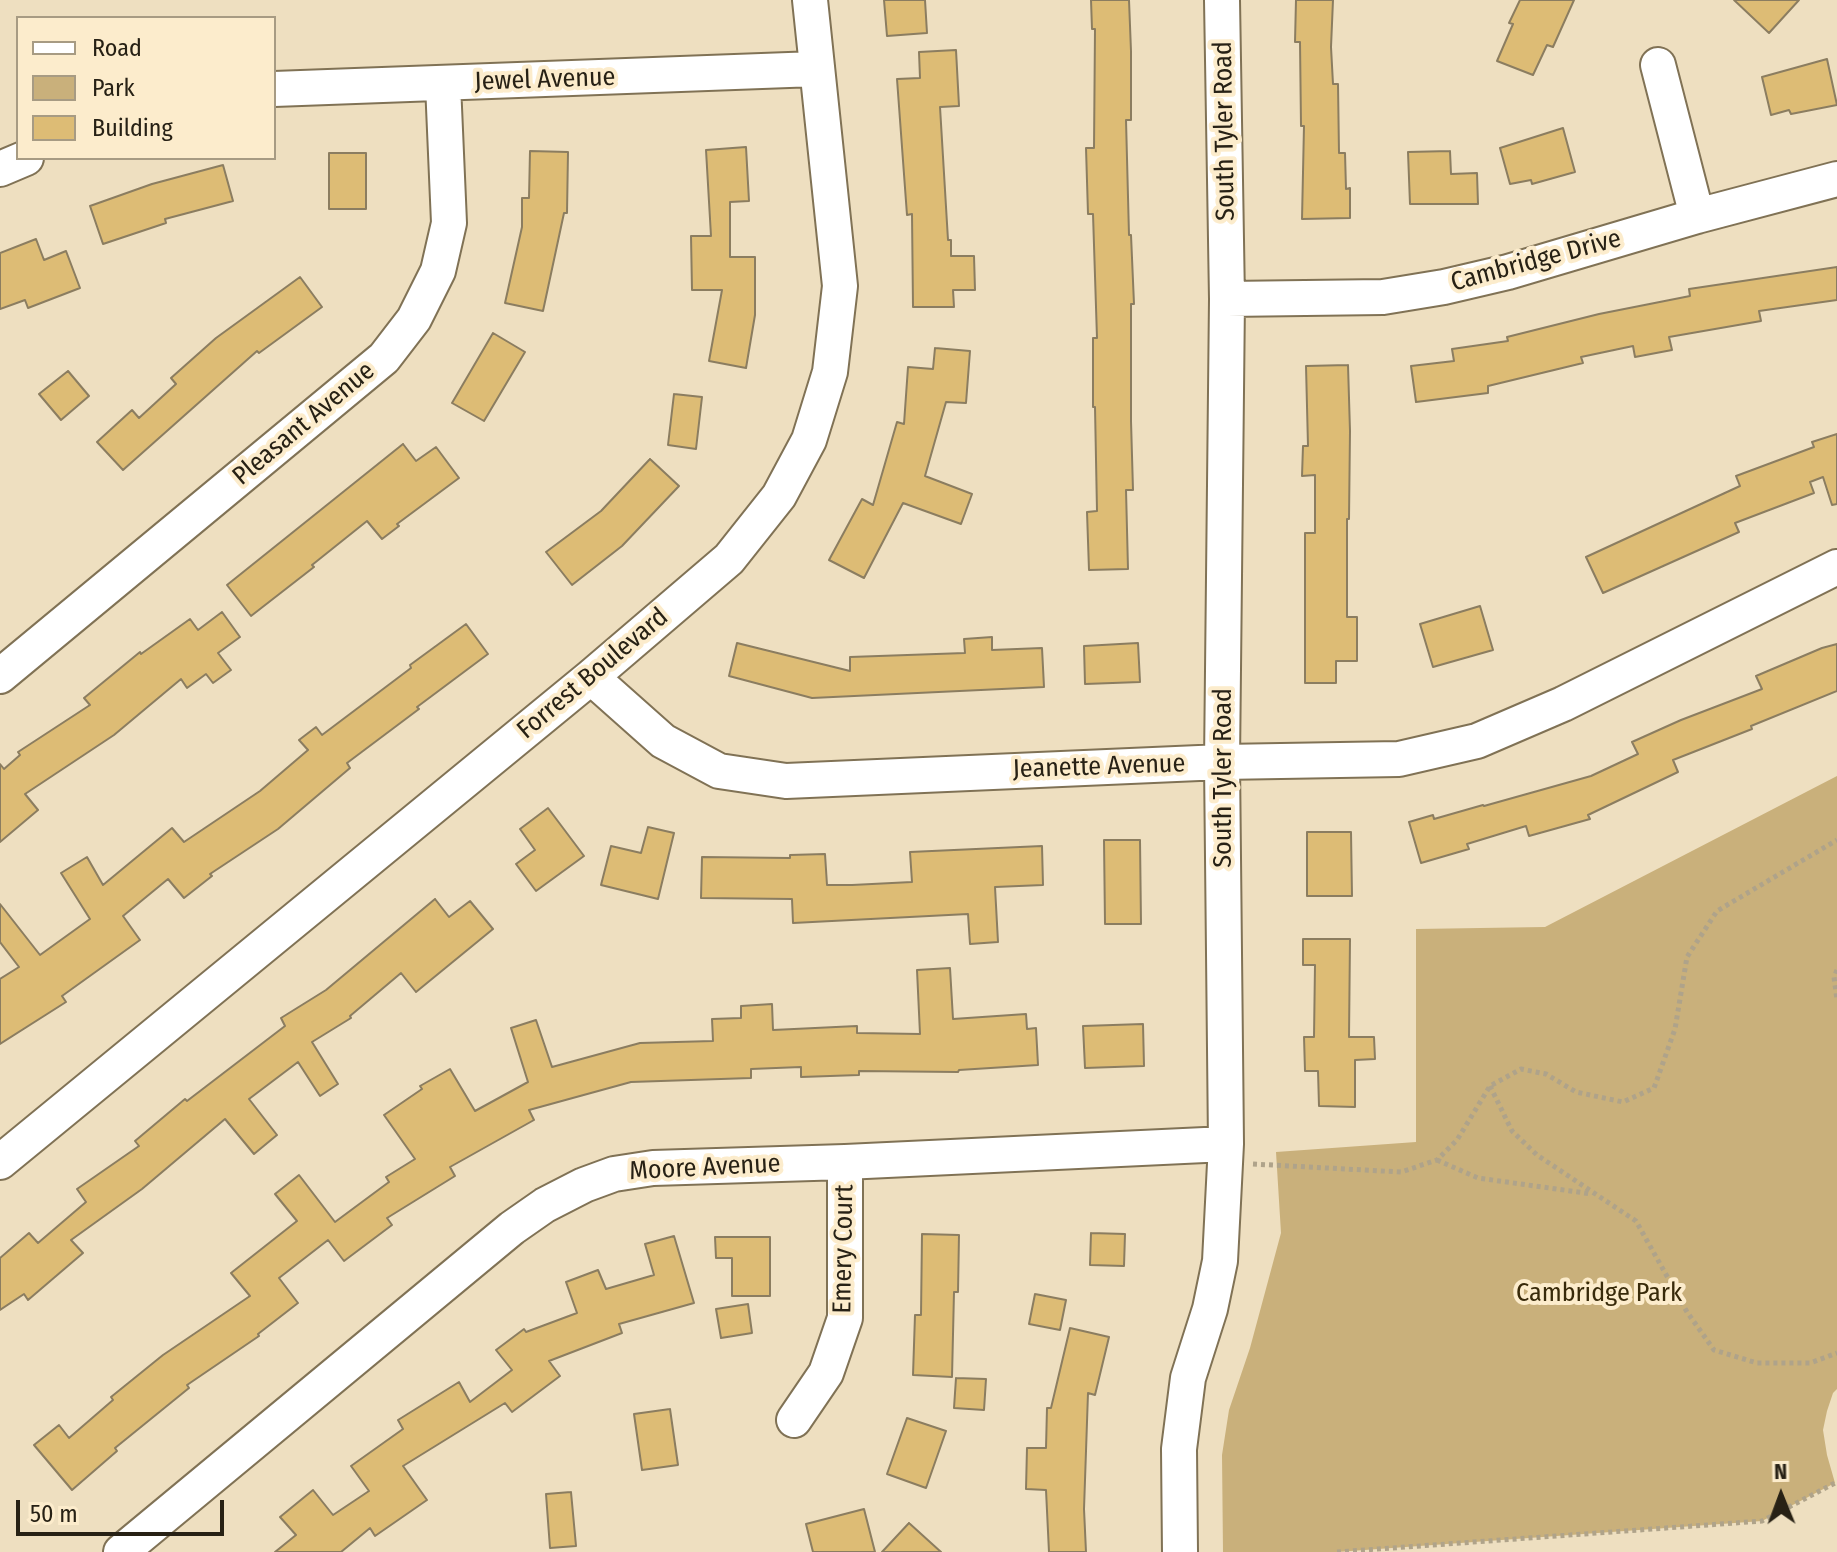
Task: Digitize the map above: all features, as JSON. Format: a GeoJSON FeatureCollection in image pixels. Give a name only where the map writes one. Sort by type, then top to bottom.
{"type":"FeatureCollection","features":[{"type":"Feature","properties":{"kind":"street","name":"Forrest Boulevard"},"geometry":{"type":"LineString","coordinates":[[0,1162],[591,677],[729,559],[779,496],[809,440],[830,372],[840,286],[810,0]]}},
{"type":"Feature","properties":{"kind":"street","name":"South Tyler Road"},"geometry":{"type":"LineString","coordinates":[[1180,1552],[1179,1449],[1188,1378],[1210,1309],[1220,1261],[1226,1153],[1222,762],[1227,299],[1222,0]]}},
{"type":"Feature","properties":{"kind":"street"},"geometry":{"type":"LineString","coordinates":[[1658,65],[1697,216]]}},
{"type":"Feature","properties":{"kind":"street","name":"Jewel Avenue"},"geometry":{"type":"LineString","coordinates":[[276,89],[816,69]]}},
{"type":"Feature","properties":{"kind":"street","name":"Pleasant Avenue"},"geometry":{"type":"LineString","coordinates":[[0,676],[384,358],[414,319],[438,271],[449,223],[443,84]]}},
{"type":"Feature","properties":{"kind":"street"},"geometry":{"type":"LineString","coordinates":[[0,169],[21,160]]}},
{"type":"Feature","properties":{"kind":"street","name":"Cambridge Drive"},"geometry":{"type":"LineString","coordinates":[[1227,299],[1383,297],[1444,287],[1508,272],[1697,216],[1837,179]]}},
{"type":"Feature","properties":{"kind":"street","name":"Jeanette Avenue"},"geometry":{"type":"LineString","coordinates":[[591,677],[663,741],[677,749],[719,771],[786,781],[1222,762],[1399,759],[1477,741],[1563,704],[1837,567]]}},
{"type":"Feature","properties":{"kind":"street","name":"Moore Avenue"},"geometry":{"type":"LineString","coordinates":[[121,1552],[512,1228],[545,1205],[614,1174],[653,1168],[1226,1153]]}},
{"type":"Feature","properties":{"kind":"street","name":"Emery Court"},"geometry":{"type":"LineString","coordinates":[[794,1420],[826,1373],[845,1318],[845,1162]]}},
{"type":"Feature","properties":{"kind":"path"},"geometry":{"type":"LineString","coordinates":[[1226,1153],[1401,1172],[1437,1160],[1457,1140],[1490,1086],[1521,1069],[1546,1074],[1576,1092],[1623,1102],[1654,1088],[1675,1029],[1687,957],[1717,911],[1837,840]]}},
{"type":"Feature","properties":{"kind":"path"},"geometry":{"type":"LineString","coordinates":[[1837,970],[1834,977],[1837,1000]]}},
{"type":"Feature","properties":{"kind":"path"},"geometry":{"type":"LineString","coordinates":[[1490,1086],[1512,1131],[1537,1155],[1636,1221],[1687,1312],[1714,1350],[1757,1363],[1810,1363],[1837,1353]]}},
{"type":"Feature","properties":{"kind":"path"},"geometry":{"type":"LineString","coordinates":[[1437,1160],[1478,1178],[1595,1194]]}},
{"type":"Feature","properties":{"kind":"path"},"geometry":{"type":"LineString","coordinates":[[1337,1552],[1762,1521],[1835,1483]]}},
{"type":"Feature","properties":{"kind":"green space","name":"Cambridge Park"},"geometry":{"type":"Polygon","coordinates":[[[1837,776],[1837,1389],[1833,1393],[1823,1430],[1835,1483],[1762,1521],[1337,1552],[1223,1552],[1222,1455],[1229,1410],[1250,1348],[1281,1233],[1276,1152],[1416,1142],[1416,929],[1545,927],[1837,776]]]}},
{"type":"Feature","properties":{"kind":"building"},"geometry":{"type":"Polygon","coordinates":[[[884,0],[925,0],[927,33],[887,36],[884,0]]]}},
{"type":"Feature","properties":{"kind":"building"},"geometry":{"type":"Polygon","coordinates":[[[1091,0],[1129,0],[1131,120],[1126,120],[1134,304],[1131,304],[1133,490],[1126,490],[1128,569],[1089,570],[1087,512],[1097,511],[1093,338],[1097,338],[1093,214],[1088,214],[1086,148],[1094,148],[1095,29],[1092,29],[1091,0]]]}},
{"type":"Feature","properties":{"kind":"building"},"geometry":{"type":"Polygon","coordinates":[[[1296,0],[1333,0],[1333,84],[1338,84],[1339,153],[1345,153],[1350,218],[1302,219],[1304,126],[1301,126],[1300,42],[1295,42],[1296,0]]]}},
{"type":"Feature","properties":{"kind":"building"},"geometry":{"type":"Polygon","coordinates":[[[1520,0],[1574,0],[1553,47],[1547,45],[1533,75],[1497,61],[1520,0]]]}},
{"type":"Feature","properties":{"kind":"building"},"geometry":{"type":"Polygon","coordinates":[[[1734,0],[1799,0],[1769,33],[1734,0]]]}},
{"type":"Feature","properties":{"kind":"building"},"geometry":{"type":"Polygon","coordinates":[[[956,50],[959,106],[940,107],[948,240],[951,240],[951,256],[974,256],[975,290],[953,290],[954,307],[913,307],[912,214],[907,215],[897,79],[920,78],[919,52],[956,50]]]}},
{"type":"Feature","properties":{"kind":"building"},"geometry":{"type":"Polygon","coordinates":[[[1827,59],[1837,105],[1771,115],[1762,77],[1827,59]]]}},
{"type":"Feature","properties":{"kind":"building"},"geometry":{"type":"Polygon","coordinates":[[[1563,128],[1575,172],[1532,184],[1531,180],[1510,184],[1500,148],[1563,128]]]}},
{"type":"Feature","properties":{"kind":"building"},"geometry":{"type":"Polygon","coordinates":[[[746,147],[749,201],[730,202],[730,257],[755,257],[755,315],[746,368],[709,361],[722,290],[692,290],[691,236],[711,236],[706,150],[746,147]]]}},
{"type":"Feature","properties":{"kind":"building"},"geometry":{"type":"Polygon","coordinates":[[[530,151],[568,152],[567,213],[564,213],[543,311],[505,303],[522,227],[522,198],[529,198],[530,151]]]}},
{"type":"Feature","properties":{"kind":"building"},"geometry":{"type":"Polygon","coordinates":[[[1450,151],[1451,174],[1477,173],[1478,204],[1410,204],[1408,152],[1450,151]]]}},
{"type":"Feature","properties":{"kind":"building"},"geometry":{"type":"Polygon","coordinates":[[[329,153],[366,153],[366,209],[329,209],[329,153]]]}},
{"type":"Feature","properties":{"kind":"building"},"geometry":{"type":"Polygon","coordinates":[[[223,165],[233,201],[165,219],[166,223],[103,244],[90,206],[152,184],[223,165]]]}},
{"type":"Feature","properties":{"kind":"building"},"geometry":{"type":"Polygon","coordinates":[[[36,239],[44,260],[66,251],[80,288],[28,308],[25,300],[0,309],[0,253],[36,239]]]}},
{"type":"Feature","properties":{"kind":"building"},"geometry":{"type":"Polygon","coordinates":[[[1837,267],[1837,300],[1759,311],[1761,321],[1669,337],[1672,350],[1635,357],[1633,346],[1581,357],[1583,363],[1488,386],[1488,393],[1416,402],[1411,366],[1454,361],[1452,349],[1508,341],[1507,337],[1599,314],[1690,296],[1689,289],[1837,267]]]}},
{"type":"Feature","properties":{"kind":"building"},"geometry":{"type":"Polygon","coordinates":[[[300,277],[322,307],[259,353],[257,351],[123,470],[97,442],[132,410],[139,418],[176,384],[171,378],[216,338],[300,277]]]}},
{"type":"Feature","properties":{"kind":"building"},"geometry":{"type":"Polygon","coordinates":[[[493,333],[525,352],[484,421],[452,403],[493,333]]]}},
{"type":"Feature","properties":{"kind":"building"},"geometry":{"type":"Polygon","coordinates":[[[935,348],[970,351],[966,403],[946,402],[925,476],[972,494],[961,524],[903,503],[864,578],[829,560],[862,499],[873,505],[897,422],[904,424],[908,367],[933,369],[935,348]]]}},
{"type":"Feature","properties":{"kind":"building"},"geometry":{"type":"Polygon","coordinates":[[[1348,365],[1347,617],[1357,617],[1357,661],[1336,661],[1336,683],[1305,683],[1305,533],[1315,533],[1315,475],[1302,476],[1303,446],[1308,446],[1306,366],[1348,365]]]}},
{"type":"Feature","properties":{"kind":"building"},"geometry":{"type":"Polygon","coordinates":[[[68,371],[89,396],[61,420],[39,394],[68,371]]]}},
{"type":"Feature","properties":{"kind":"building"},"geometry":{"type":"Polygon","coordinates":[[[674,394],[702,397],[696,449],[668,445],[674,394]]]}},
{"type":"Feature","properties":{"kind":"building"},"geometry":{"type":"Polygon","coordinates":[[[1837,434],[1837,504],[1832,505],[1823,477],[1810,482],[1814,493],[1735,523],[1739,532],[1603,593],[1586,557],[1740,486],[1736,476],[1814,447],[1812,442],[1837,434]]]}},
{"type":"Feature","properties":{"kind":"building"},"geometry":{"type":"Polygon","coordinates":[[[403,444],[416,461],[436,447],[459,478],[397,524],[399,526],[382,539],[367,521],[251,616],[227,585],[403,444]]]}},
{"type":"Feature","properties":{"kind":"building"},"geometry":{"type":"Polygon","coordinates":[[[650,459],[679,486],[622,546],[572,585],[546,552],[601,511],[650,459]]]}},
{"type":"Feature","properties":{"kind":"building"},"geometry":{"type":"Polygon","coordinates":[[[1480,606],[1493,650],[1433,667],[1420,624],[1480,606]]]}},
{"type":"Feature","properties":{"kind":"building"},"geometry":{"type":"Polygon","coordinates":[[[222,612],[240,637],[218,653],[231,670],[213,683],[206,674],[187,688],[181,679],[114,735],[25,794],[38,810],[0,842],[0,764],[4,769],[20,755],[18,752],[90,705],[84,698],[140,652],[190,619],[198,630],[222,612]]]}},
{"type":"Feature","properties":{"kind":"building"},"geometry":{"type":"Polygon","coordinates":[[[466,624],[488,654],[347,763],[350,768],[278,829],[210,874],[212,876],[184,898],[168,879],[123,916],[140,940],[62,996],[66,1002],[0,1044],[0,979],[19,967],[0,942],[0,904],[40,955],[90,919],[61,873],[87,857],[103,885],[172,828],[184,842],[260,791],[308,750],[299,740],[316,727],[322,735],[466,624]]]}},
{"type":"Feature","properties":{"kind":"building"},"geometry":{"type":"Polygon","coordinates":[[[992,637],[992,650],[1042,648],[1044,687],[812,698],[729,676],[737,643],[850,671],[850,657],[965,653],[964,639],[992,637]]]}},
{"type":"Feature","properties":{"kind":"building"},"geometry":{"type":"Polygon","coordinates":[[[1138,643],[1140,682],[1085,684],[1084,646],[1138,643]]]}},
{"type":"Feature","properties":{"kind":"building"},"geometry":{"type":"Polygon","coordinates":[[[1837,644],[1837,691],[1673,760],[1678,772],[1588,815],[1590,819],[1529,836],[1526,826],[1467,844],[1469,849],[1421,863],[1409,822],[1433,815],[1434,819],[1591,776],[1638,754],[1632,742],[1762,689],[1756,676],[1837,644]]]}},
{"type":"Feature","properties":{"kind":"building"},"geometry":{"type":"Polygon","coordinates":[[[548,808],[584,856],[536,891],[516,864],[535,850],[520,829],[548,808]]]}},
{"type":"Feature","properties":{"kind":"building"},"geometry":{"type":"Polygon","coordinates":[[[648,827],[674,833],[658,899],[601,885],[611,846],[641,853],[648,827]]]}},
{"type":"Feature","properties":{"kind":"building"},"geometry":{"type":"Polygon","coordinates":[[[1307,832],[1351,832],[1352,896],[1307,896],[1307,832]]]}},
{"type":"Feature","properties":{"kind":"building"},"geometry":{"type":"Polygon","coordinates":[[[1104,840],[1140,840],[1141,924],[1105,924],[1104,840]]]}},
{"type":"Feature","properties":{"kind":"building"},"geometry":{"type":"Polygon","coordinates":[[[1042,846],[1043,885],[995,887],[998,942],[970,944],[968,914],[793,923],[792,899],[701,898],[702,857],[790,858],[790,855],[825,854],[827,885],[852,885],[912,882],[910,852],[1042,846]]]}},
{"type":"Feature","properties":{"kind":"building"},"geometry":{"type":"Polygon","coordinates":[[[435,899],[449,917],[470,901],[493,929],[416,992],[401,973],[351,1018],[312,1042],[338,1084],[320,1096],[298,1062],[249,1099],[277,1135],[254,1154],[225,1119],[142,1189],[71,1240],[83,1253],[28,1300],[24,1294],[0,1310],[0,1258],[29,1233],[38,1243],[86,1202],[77,1189],[139,1146],[135,1141],[185,1099],[187,1101],[285,1026],[281,1018],[326,990],[435,899]]]}},
{"type":"Feature","properties":{"kind":"building"},"geometry":{"type":"Polygon","coordinates":[[[1303,939],[1350,939],[1349,1037],[1374,1037],[1375,1059],[1355,1060],[1355,1107],[1319,1106],[1318,1071],[1305,1071],[1304,1037],[1314,1037],[1315,965],[1303,965],[1303,939]]]}},
{"type":"Feature","properties":{"kind":"building"},"geometry":{"type":"Polygon","coordinates":[[[950,968],[953,1019],[1026,1014],[1027,1029],[1036,1028],[1038,1065],[958,1072],[859,1071],[859,1075],[801,1077],[801,1067],[751,1069],[751,1078],[631,1082],[529,1110],[534,1120],[450,1167],[455,1176],[387,1218],[392,1225],[344,1261],[328,1240],[279,1278],[298,1303],[259,1336],[187,1385],[189,1388],[115,1448],[117,1451],[72,1490],[34,1445],[59,1425],[69,1438],[113,1400],[111,1397],[163,1355],[250,1296],[231,1273],[297,1221],[275,1194],[299,1175],[335,1222],[389,1182],[386,1177],[415,1159],[384,1115],[422,1089],[420,1086],[450,1069],[475,1111],[528,1082],[511,1028],[536,1020],[552,1067],[640,1043],[713,1041],[712,1019],[741,1018],[741,1006],[772,1004],[773,1030],[857,1026],[857,1033],[920,1034],[917,970],[950,968]]]}},
{"type":"Feature","properties":{"kind":"building"},"geometry":{"type":"Polygon","coordinates":[[[1143,1024],[1144,1066],[1085,1068],[1083,1026],[1143,1024]]]}},
{"type":"Feature","properties":{"kind":"building"},"geometry":{"type":"Polygon","coordinates":[[[1091,1233],[1125,1234],[1124,1266],[1090,1265],[1091,1233]]]}},
{"type":"Feature","properties":{"kind":"building"},"geometry":{"type":"Polygon","coordinates":[[[922,1234],[959,1235],[952,1377],[913,1375],[915,1315],[921,1315],[922,1234]]]}},
{"type":"Feature","properties":{"kind":"building"},"geometry":{"type":"Polygon","coordinates":[[[674,1236],[694,1303],[619,1324],[622,1333],[549,1361],[560,1376],[512,1412],[505,1403],[403,1466],[427,1500],[375,1536],[370,1528],[341,1552],[275,1552],[296,1535],[280,1517],[313,1490],[333,1515],[369,1491],[351,1466],[403,1429],[398,1420],[459,1382],[470,1402],[512,1370],[496,1350],[524,1329],[526,1332],[577,1313],[566,1282],[598,1270],[606,1289],[654,1275],[645,1244],[674,1236]]]}},
{"type":"Feature","properties":{"kind":"building"},"geometry":{"type":"Polygon","coordinates":[[[715,1237],[770,1237],[770,1296],[732,1296],[732,1258],[716,1258],[715,1237]]]}},
{"type":"Feature","properties":{"kind":"building"},"geometry":{"type":"Polygon","coordinates":[[[1035,1294],[1066,1300],[1060,1330],[1029,1324],[1035,1294]]]}},
{"type":"Feature","properties":{"kind":"building"},"geometry":{"type":"Polygon","coordinates":[[[748,1304],[752,1333],[721,1338],[716,1309],[748,1304]]]}},
{"type":"Feature","properties":{"kind":"building"},"geometry":{"type":"Polygon","coordinates":[[[1070,1328],[1109,1337],[1095,1395],[1088,1393],[1084,1509],[1086,1552],[1049,1552],[1046,1490],[1026,1489],[1027,1448],[1046,1448],[1047,1408],[1051,1408],[1070,1328]]]}},
{"type":"Feature","properties":{"kind":"building"},"geometry":{"type":"Polygon","coordinates":[[[956,1378],[986,1379],[984,1410],[954,1408],[956,1378]]]}},
{"type":"Feature","properties":{"kind":"building"},"geometry":{"type":"Polygon","coordinates":[[[670,1409],[678,1465],[642,1470],[634,1414],[670,1409]]]}},
{"type":"Feature","properties":{"kind":"building"},"geometry":{"type":"Polygon","coordinates":[[[907,1418],[946,1431],[926,1488],[887,1474],[907,1418]]]}},
{"type":"Feature","properties":{"kind":"building"},"geometry":{"type":"Polygon","coordinates":[[[571,1492],[576,1546],[550,1548],[546,1494],[571,1492]]]}},
{"type":"Feature","properties":{"kind":"building"},"geometry":{"type":"Polygon","coordinates":[[[864,1509],[875,1552],[813,1552],[806,1524],[864,1509]]]}},
{"type":"Feature","properties":{"kind":"building"},"geometry":{"type":"Polygon","coordinates":[[[909,1523],[941,1552],[882,1552],[909,1523]]]}}]}
